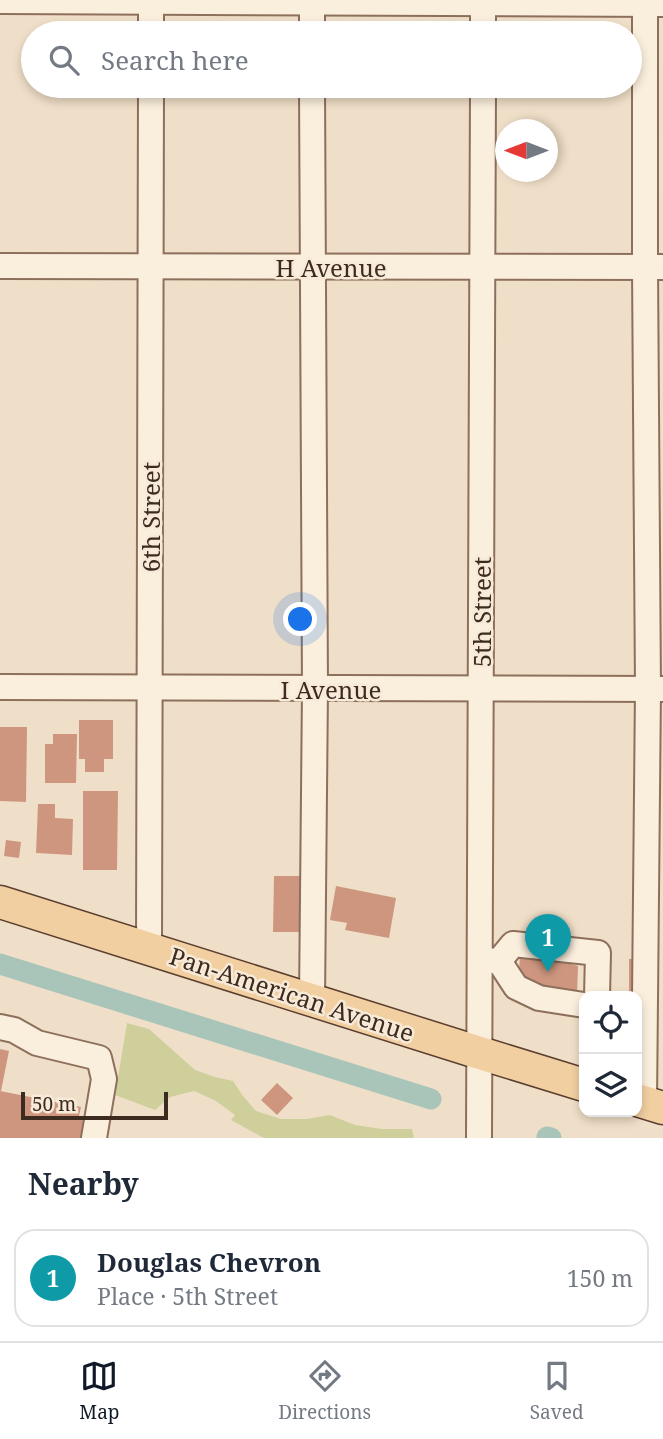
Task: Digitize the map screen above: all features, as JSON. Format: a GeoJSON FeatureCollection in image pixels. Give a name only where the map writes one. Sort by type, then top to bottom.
{"type":"FeatureCollection","features":[{"type":"Feature","properties":{"kind":"main road","name":"Pan-American Avenue"},"geometry":{"type":"LineString","coordinates":[[0,902],[579,1083]]}},
{"type":"Feature","properties":{"kind":"street"},"geometry":{"type":"LineString","coordinates":[[0,1],[654,4],[656,689],[648,1104]]}},
{"type":"Feature","properties":{"kind":"street"},"geometry":{"type":"LineString","coordinates":[[151,1],[151,21]]}},
{"type":"Feature","properties":{"kind":"street"},"geometry":{"type":"LineString","coordinates":[[312,2],[312,21]]}},
{"type":"Feature","properties":{"kind":"street"},"geometry":{"type":"LineString","coordinates":[[483,2],[483,21]]}},
{"type":"Feature","properties":{"kind":"street","name":"6th Street"},"geometry":{"type":"LineString","coordinates":[[149,948],[151,98]]}},
{"type":"Feature","properties":{"kind":"street"},"geometry":{"type":"LineString","coordinates":[[312,98],[315,688],[312,1000]]}},
{"type":"Feature","properties":{"kind":"street","name":"5th Street"},"geometry":{"type":"LineString","coordinates":[[479,1138],[480,1053],[489,960],[481,689],[483,98]]}},
{"type":"Feature","properties":{"kind":"street","name":"H Avenue"},"geometry":{"type":"LineString","coordinates":[[0,266],[654,267]]}},
{"type":"Feature","properties":{"kind":"street","name":"I Avenue"},"geometry":{"type":"LineString","coordinates":[[0,687],[656,689]]}},
{"type":"Feature","properties":{"kind":"street"},"geometry":{"type":"LineString","coordinates":[[579,1004],[540,998],[516,987],[489,960],[513,944],[598,953],[597,991]]}},
{"type":"Feature","properties":{"kind":"street"},"geometry":{"type":"LineString","coordinates":[[0,1027],[14,1030],[37,1043],[99,1058],[104,1079],[94,1138]]}},
{"type":"Feature","properties":{"kind":"green space"},"geometry":{"type":"Polygon","coordinates":[[[127,1023],[149,1029],[195,1070],[233,1081],[256,1111],[281,1119],[307,1119],[330,1115],[355,1125],[382,1129],[412,1129],[414,1138],[264,1138],[231,1120],[235,1115],[216,1101],[194,1091],[170,1097],[155,1110],[115,1095],[127,1023]]]}},
{"type":"Feature","properties":{"kind":"building"},"geometry":{"type":"Polygon","coordinates":[[[79,720],[113,720],[113,759],[104,759],[104,772],[85,772],[85,759],[79,759],[79,720]]]}},
{"type":"Feature","properties":{"kind":"building"},"geometry":{"type":"Polygon","coordinates":[[[0,727],[27,727],[26,802],[0,801],[0,727]]]}},
{"type":"Feature","properties":{"kind":"building"},"geometry":{"type":"Polygon","coordinates":[[[53,734],[77,734],[76,783],[45,783],[45,744],[53,744],[53,734]]]}},
{"type":"Feature","properties":{"kind":"building"},"geometry":{"type":"Polygon","coordinates":[[[83,791],[118,791],[117,870],[83,870],[83,791]]]}},
{"type":"Feature","properties":{"kind":"building"},"geometry":{"type":"Polygon","coordinates":[[[38,804],[55,804],[55,818],[73,819],[72,855],[36,853],[38,804]]]}},
{"type":"Feature","properties":{"kind":"building"},"geometry":{"type":"Polygon","coordinates":[[[6,840],[21,842],[19,858],[4,856],[6,840]]]}},
{"type":"Feature","properties":{"kind":"building"},"geometry":{"type":"Polygon","coordinates":[[[274,876],[306,876],[305,932],[273,932],[274,876]]]}},
{"type":"Feature","properties":{"kind":"building"},"geometry":{"type":"Polygon","coordinates":[[[336,886],[396,898],[389,938],[345,930],[347,923],[330,920],[336,886]]]}},
{"type":"Feature","properties":{"kind":"building"},"geometry":{"type":"Polygon","coordinates":[[[520,948],[578,966],[577,996],[519,978],[520,948]]]}},
{"type":"Feature","properties":{"kind":"building"},"geometry":{"type":"Polygon","coordinates":[[[629,959],[640,959],[637,991],[629,991],[629,959]]]}},
{"type":"Feature","properties":{"kind":"building"},"geometry":{"type":"Polygon","coordinates":[[[0,1049],[9,1051],[1,1091],[0,1091],[0,1049]]]}},
{"type":"Feature","properties":{"kind":"building"},"geometry":{"type":"Polygon","coordinates":[[[277,1083],[293,1098],[277,1115],[261,1100],[277,1083]]]}},
{"type":"Feature","properties":{"kind":"building"},"geometry":{"type":"Polygon","coordinates":[[[0,1091],[81,1107],[79,1116],[89,1118],[85,1138],[0,1138],[0,1091]]]}},
{"type":"Feature","properties":{"kind":"waterway"},"geometry":{"type":"LineString","coordinates":[[0,964],[431,1099]]}},
{"type":"Feature","properties":{"kind":"waterway"},"geometry":{"type":"LineString","coordinates":[[547,1137],[551,1138]]}},
{"type":"Feature","properties":{"kind":"place","name":"Douglas Chevron"},"geometry":{"type":"Point","coordinates":[548,972]}}]}
